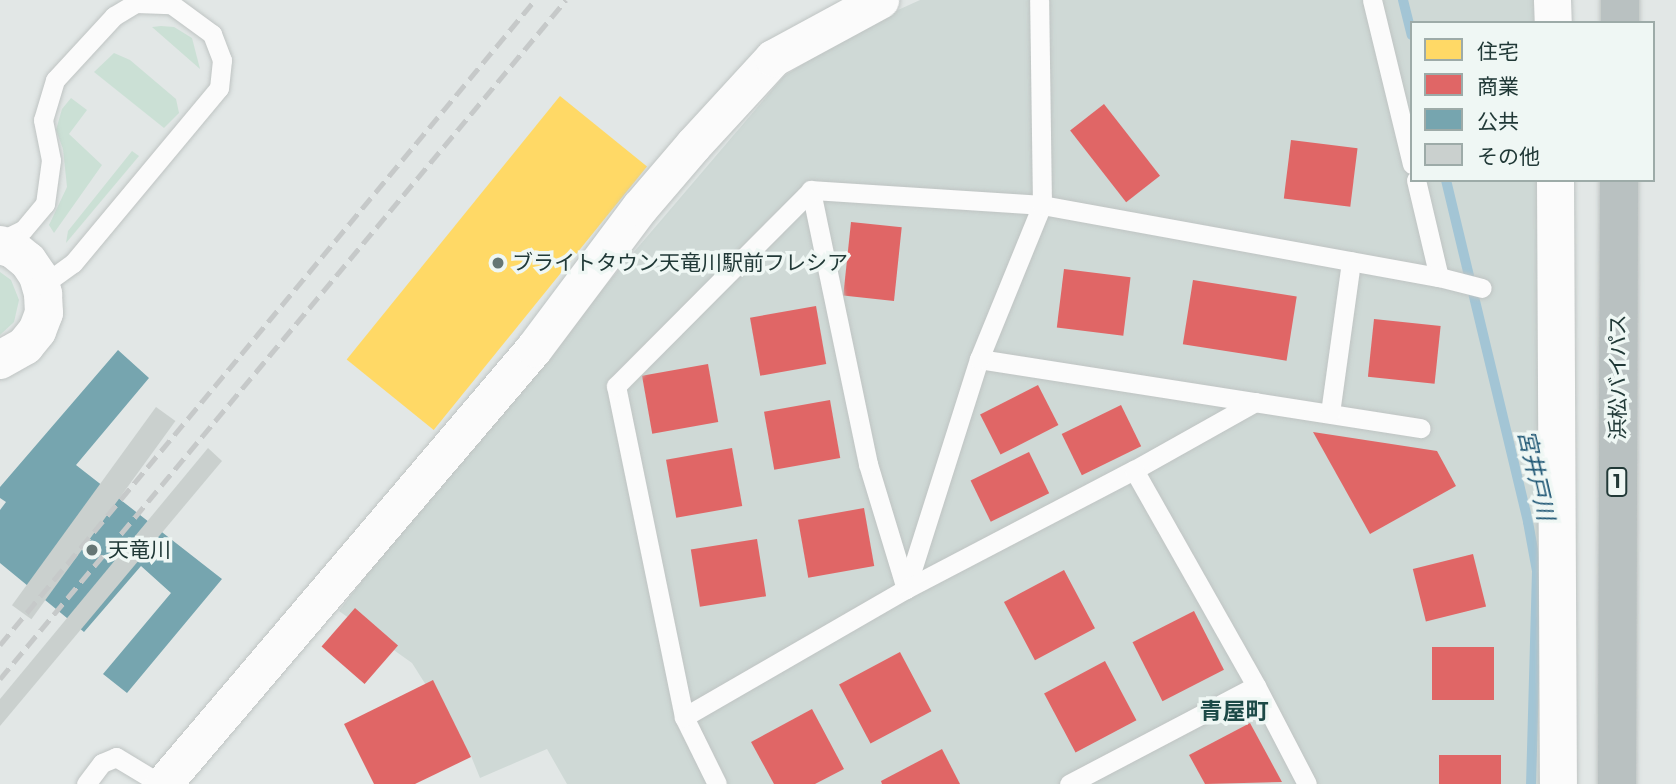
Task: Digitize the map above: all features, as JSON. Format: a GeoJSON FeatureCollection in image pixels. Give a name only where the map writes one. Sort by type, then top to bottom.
{"type":"FeatureCollection","features":[{"type":"Feature","properties":{"kind":"highway"},"geometry":{"type":"LineString","coordinates":[[1620,0],[1620,21]]}},
{"type":"Feature","properties":{"kind":"highway","name":"浜松バイパス"},"geometry":{"type":"LineString","coordinates":[[1617,784],[1619,182]]}},
{"type":"Feature","properties":{"kind":"main road"},"geometry":{"type":"LineString","coordinates":[[0,243],[28,261],[41,286],[44,313],[37,331],[25,346],[0,360]]}},
{"type":"Feature","properties":{"kind":"street"},"geometry":{"type":"LineString","coordinates":[[162,784],[534,348],[640,207],[702,135],[773,58],[880,0]]}},
{"type":"Feature","properties":{"kind":"street"},"geometry":{"type":"LineString","coordinates":[[1552,0],[1553,21]]}},
{"type":"Feature","properties":{"kind":"street"},"geometry":{"type":"LineString","coordinates":[[1555,182],[1558,784]]}},
{"type":"Feature","properties":{"kind":"lane"},"geometry":{"type":"LineString","coordinates":[[906,589],[979,359],[1042,205],[1039,0]]}},
{"type":"Feature","properties":{"kind":"lane"},"geometry":{"type":"LineString","coordinates":[[1372,0],[1410,156]]}},
{"type":"Feature","properties":{"kind":"lane"},"geometry":{"type":"LineString","coordinates":[[0,243],[23,230],[45,204],[51,160],[43,120],[55,80],[114,16],[136,3],[171,4],[212,34],[222,60],[219,88],[73,263],[41,286]]}},
{"type":"Feature","properties":{"kind":"lane"},"geometry":{"type":"LineString","coordinates":[[1417,182],[1447,280]]}},
{"type":"Feature","properties":{"kind":"lane"},"geometry":{"type":"LineString","coordinates":[[811,190],[868,464],[906,589]]}},
{"type":"Feature","properties":{"kind":"lane"},"geometry":{"type":"LineString","coordinates":[[717,784],[684,717],[617,386],[811,190],[1042,205],[1351,261],[1482,288]]}},
{"type":"Feature","properties":{"kind":"lane"},"geometry":{"type":"LineString","coordinates":[[1330,413],[1351,261]]}},
{"type":"Feature","properties":{"kind":"lane"},"geometry":{"type":"LineString","coordinates":[[979,359],[1421,428]]}},
{"type":"Feature","properties":{"kind":"lane"},"geometry":{"type":"LineString","coordinates":[[684,717],[906,589],[1134,470],[1255,402]]}},
{"type":"Feature","properties":{"kind":"lane"},"geometry":{"type":"LineString","coordinates":[[1134,470],[1256,686],[1307,784]]}},
{"type":"Feature","properties":{"kind":"lane"},"geometry":{"type":"LineString","coordinates":[[1069,784],[1256,686]]}},
{"type":"Feature","properties":{"kind":"lane"},"geometry":{"type":"LineString","coordinates":[[86,784],[102,763],[116,757],[162,784]]}},
{"type":"Feature","properties":{"kind":"shaded area"},"geometry":{"type":"Polygon","coordinates":[[[920,0],[1546,0],[1546,21],[1410,21],[1410,182],[1544,182],[1540,784],[567,784],[547,749],[480,778],[471,756],[412,663],[339,611],[431,490],[784,76],[865,25],[920,0]]]}},
{"type":"Feature","properties":{"kind":"green space"},"geometry":{"type":"Polygon","coordinates":[[[152,27],[174,27],[192,38],[200,69],[152,27]]]}},
{"type":"Feature","properties":{"kind":"green space"},"geometry":{"type":"Polygon","coordinates":[[[114,53],[130,60],[176,99],[179,113],[164,128],[94,72],[114,53]]]}},
{"type":"Feature","properties":{"kind":"green space"},"geometry":{"type":"Polygon","coordinates":[[[71,98],[87,110],[69,134],[102,165],[54,233],[49,225],[67,187],[63,149],[56,130],[62,109],[71,98]]]}},
{"type":"Feature","properties":{"kind":"green space"},"geometry":{"type":"Polygon","coordinates":[[[132,151],[139,156],[66,243],[68,231],[132,151]]]}},
{"type":"Feature","properties":{"kind":"green space"},"geometry":{"type":"Polygon","coordinates":[[[0,272],[11,280],[19,300],[14,322],[0,335],[0,272]]]}},
{"type":"Feature","properties":{"kind":"building: 住宅","name":"ブライトタウン天竜川駅前フレシア"},"geometry":{"type":"Polygon","coordinates":[[[560,96],[647,166],[434,430],[347,359],[560,96]]]}},
{"type":"Feature","properties":{"kind":"building: 商業"},"geometry":{"type":"Polygon","coordinates":[[[1104,104],[1160,176],[1126,202],[1070,130],[1104,104]]]}},
{"type":"Feature","properties":{"kind":"building: 商業"},"geometry":{"type":"Polygon","coordinates":[[[1291,140],[1358,148],[1350,207],[1284,199],[1291,140]]]}},
{"type":"Feature","properties":{"kind":"building: 商業"},"geometry":{"type":"Polygon","coordinates":[[[851,222],[902,227],[894,301],[843,296],[851,222]]]}},
{"type":"Feature","properties":{"kind":"building: 商業"},"geometry":{"type":"Polygon","coordinates":[[[1064,269],[1131,277],[1123,336],[1057,328],[1064,269]]]}},
{"type":"Feature","properties":{"kind":"building: 商業"},"geometry":{"type":"Polygon","coordinates":[[[1193,280],[1297,296],[1287,361],[1183,344],[1193,280]]]}},
{"type":"Feature","properties":{"kind":"building: 商業"},"geometry":{"type":"Polygon","coordinates":[[[816,306],[826,364],[760,376],[750,318],[816,306]]]}},
{"type":"Feature","properties":{"kind":"building: 商業"},"geometry":{"type":"Polygon","coordinates":[[[1374,319],[1441,326],[1435,384],[1368,377],[1374,319]]]}},
{"type":"Feature","properties":{"kind":"building: 商業"},"geometry":{"type":"Polygon","coordinates":[[[708,364],[718,422],[652,434],[642,376],[708,364]]]}},
{"type":"Feature","properties":{"kind":"building: 商業"},"geometry":{"type":"Polygon","coordinates":[[[1038,385],[1058,425],[1001,455],[980,415],[1038,385]]]}},
{"type":"Feature","properties":{"kind":"building: 商業"},"geometry":{"type":"Polygon","coordinates":[[[830,400],[840,458],[774,470],[764,412],[830,400]]]}},
{"type":"Feature","properties":{"kind":"building: 商業"},"geometry":{"type":"Polygon","coordinates":[[[1121,405],[1141,446],[1082,475],[1062,434],[1121,405]]]}},
{"type":"Feature","properties":{"kind":"building: 商業"},"geometry":{"type":"Polygon","coordinates":[[[1313,432],[1437,451],[1456,486],[1370,534],[1313,432]]]}},
{"type":"Feature","properties":{"kind":"building: 商業"},"geometry":{"type":"Polygon","coordinates":[[[732,448],[742,506],[676,518],[666,460],[732,448]]]}},
{"type":"Feature","properties":{"kind":"building: 商業"},"geometry":{"type":"Polygon","coordinates":[[[1029,452],[1049,493],[991,522],[971,480],[1029,452]]]}},
{"type":"Feature","properties":{"kind":"building: 商業"},"geometry":{"type":"Polygon","coordinates":[[[864,508],[874,566],[808,578],[798,520],[864,508]]]}},
{"type":"Feature","properties":{"kind":"building: 商業"},"geometry":{"type":"Polygon","coordinates":[[[757,539],[766,596],[700,607],[691,549],[757,539]]]}},
{"type":"Feature","properties":{"kind":"building: 商業"},"geometry":{"type":"Polygon","coordinates":[[[1473,554],[1486,606],[1426,621],[1413,569],[1473,554]]]}},
{"type":"Feature","properties":{"kind":"building: 商業"},"geometry":{"type":"Polygon","coordinates":[[[1064,570],[1095,628],[1035,660],[1004,602],[1064,570]]]}},
{"type":"Feature","properties":{"kind":"building: 商業"},"geometry":{"type":"Polygon","coordinates":[[[355,608],[398,645],[365,684],[322,646],[355,608]]]}},
{"type":"Feature","properties":{"kind":"building: 商業"},"geometry":{"type":"Polygon","coordinates":[[[1194,611],[1224,670],[1162,701],[1133,642],[1194,611]]]}},
{"type":"Feature","properties":{"kind":"building: 商業"},"geometry":{"type":"Polygon","coordinates":[[[1432,647],[1494,647],[1494,700],[1432,700],[1432,647]]]}},
{"type":"Feature","properties":{"kind":"building: 商業"},"geometry":{"type":"Polygon","coordinates":[[[900,652],[931,711],[871,744],[839,684],[900,652]]]}},
{"type":"Feature","properties":{"kind":"building: 商業"},"geometry":{"type":"Polygon","coordinates":[[[1105,661],[1136,720],[1076,753],[1044,693],[1105,661]]]}},
{"type":"Feature","properties":{"kind":"building: 商業"},"geometry":{"type":"Polygon","coordinates":[[[433,680],[471,757],[415,784],[374,784],[344,724],[433,680]]]}},
{"type":"Feature","properties":{"kind":"building: 商業"},"geometry":{"type":"Polygon","coordinates":[[[812,709],[844,769],[815,784],[774,784],[751,742],[812,709]]]}},
{"type":"Feature","properties":{"kind":"building: 商業"},"geometry":{"type":"Polygon","coordinates":[[[1250,723],[1282,782],[1205,784],[1189,755],[1250,723]]]}},
{"type":"Feature","properties":{"kind":"building: 商業"},"geometry":{"type":"Polygon","coordinates":[[[942,749],[960,784],[882,784],[881,781],[942,749]]]}},
{"type":"Feature","properties":{"kind":"building: 商業"},"geometry":{"type":"Polygon","coordinates":[[[1439,755],[1501,755],[1501,784],[1439,784],[1439,755]]]}},
{"type":"Feature","properties":{"kind":"building: 公共"},"geometry":{"type":"Polygon","coordinates":[[[118,350],[149,378],[76,465],[222,579],[127,693],[103,674],[171,593],[141,566],[84,632],[0,563],[0,510],[6,502],[0,498],[0,487],[118,350]]]}},
{"type":"Feature","properties":{"kind":"building: その他"},"geometry":{"type":"Polygon","coordinates":[[[156,407],[175,421],[31,619],[12,605],[156,407]]]}},
{"type":"Feature","properties":{"kind":"building: その他"},"geometry":{"type":"Polygon","coordinates":[[[208,448],[222,461],[0,726],[0,699],[208,448]]]}},
{"type":"Feature","properties":{"kind":"waterway","name":"宮井戸川"},"geometry":{"type":"LineString","coordinates":[[1403,0],[1410,27]]}},
{"type":"Feature","properties":{"kind":"waterway","name":"宮井戸川"},"geometry":{"type":"LineString","coordinates":[[1446,182],[1528,522],[1537,571],[1531,784]]}},
{"type":"Feature","properties":{"kind":"railway"},"geometry":{"type":"LineString","coordinates":[[0,645],[535,0]]}},
{"type":"Feature","properties":{"kind":"railway"},"geometry":{"type":"LineString","coordinates":[[0,679],[566,0]]}},
{"type":"Feature","properties":{"kind":"place","name":"ブライトタウン天竜川駅前フレシア"},"geometry":{"type":"Point","coordinates":[498,263]}},
{"type":"Feature","properties":{"kind":"place","name":"天竜川"},"geometry":{"type":"Point","coordinates":[92,550]}},
{"type":"Feature","properties":{"kind":"district","name":"青屋町"},"geometry":{"type":"Point","coordinates":[1234,711]}}]}
